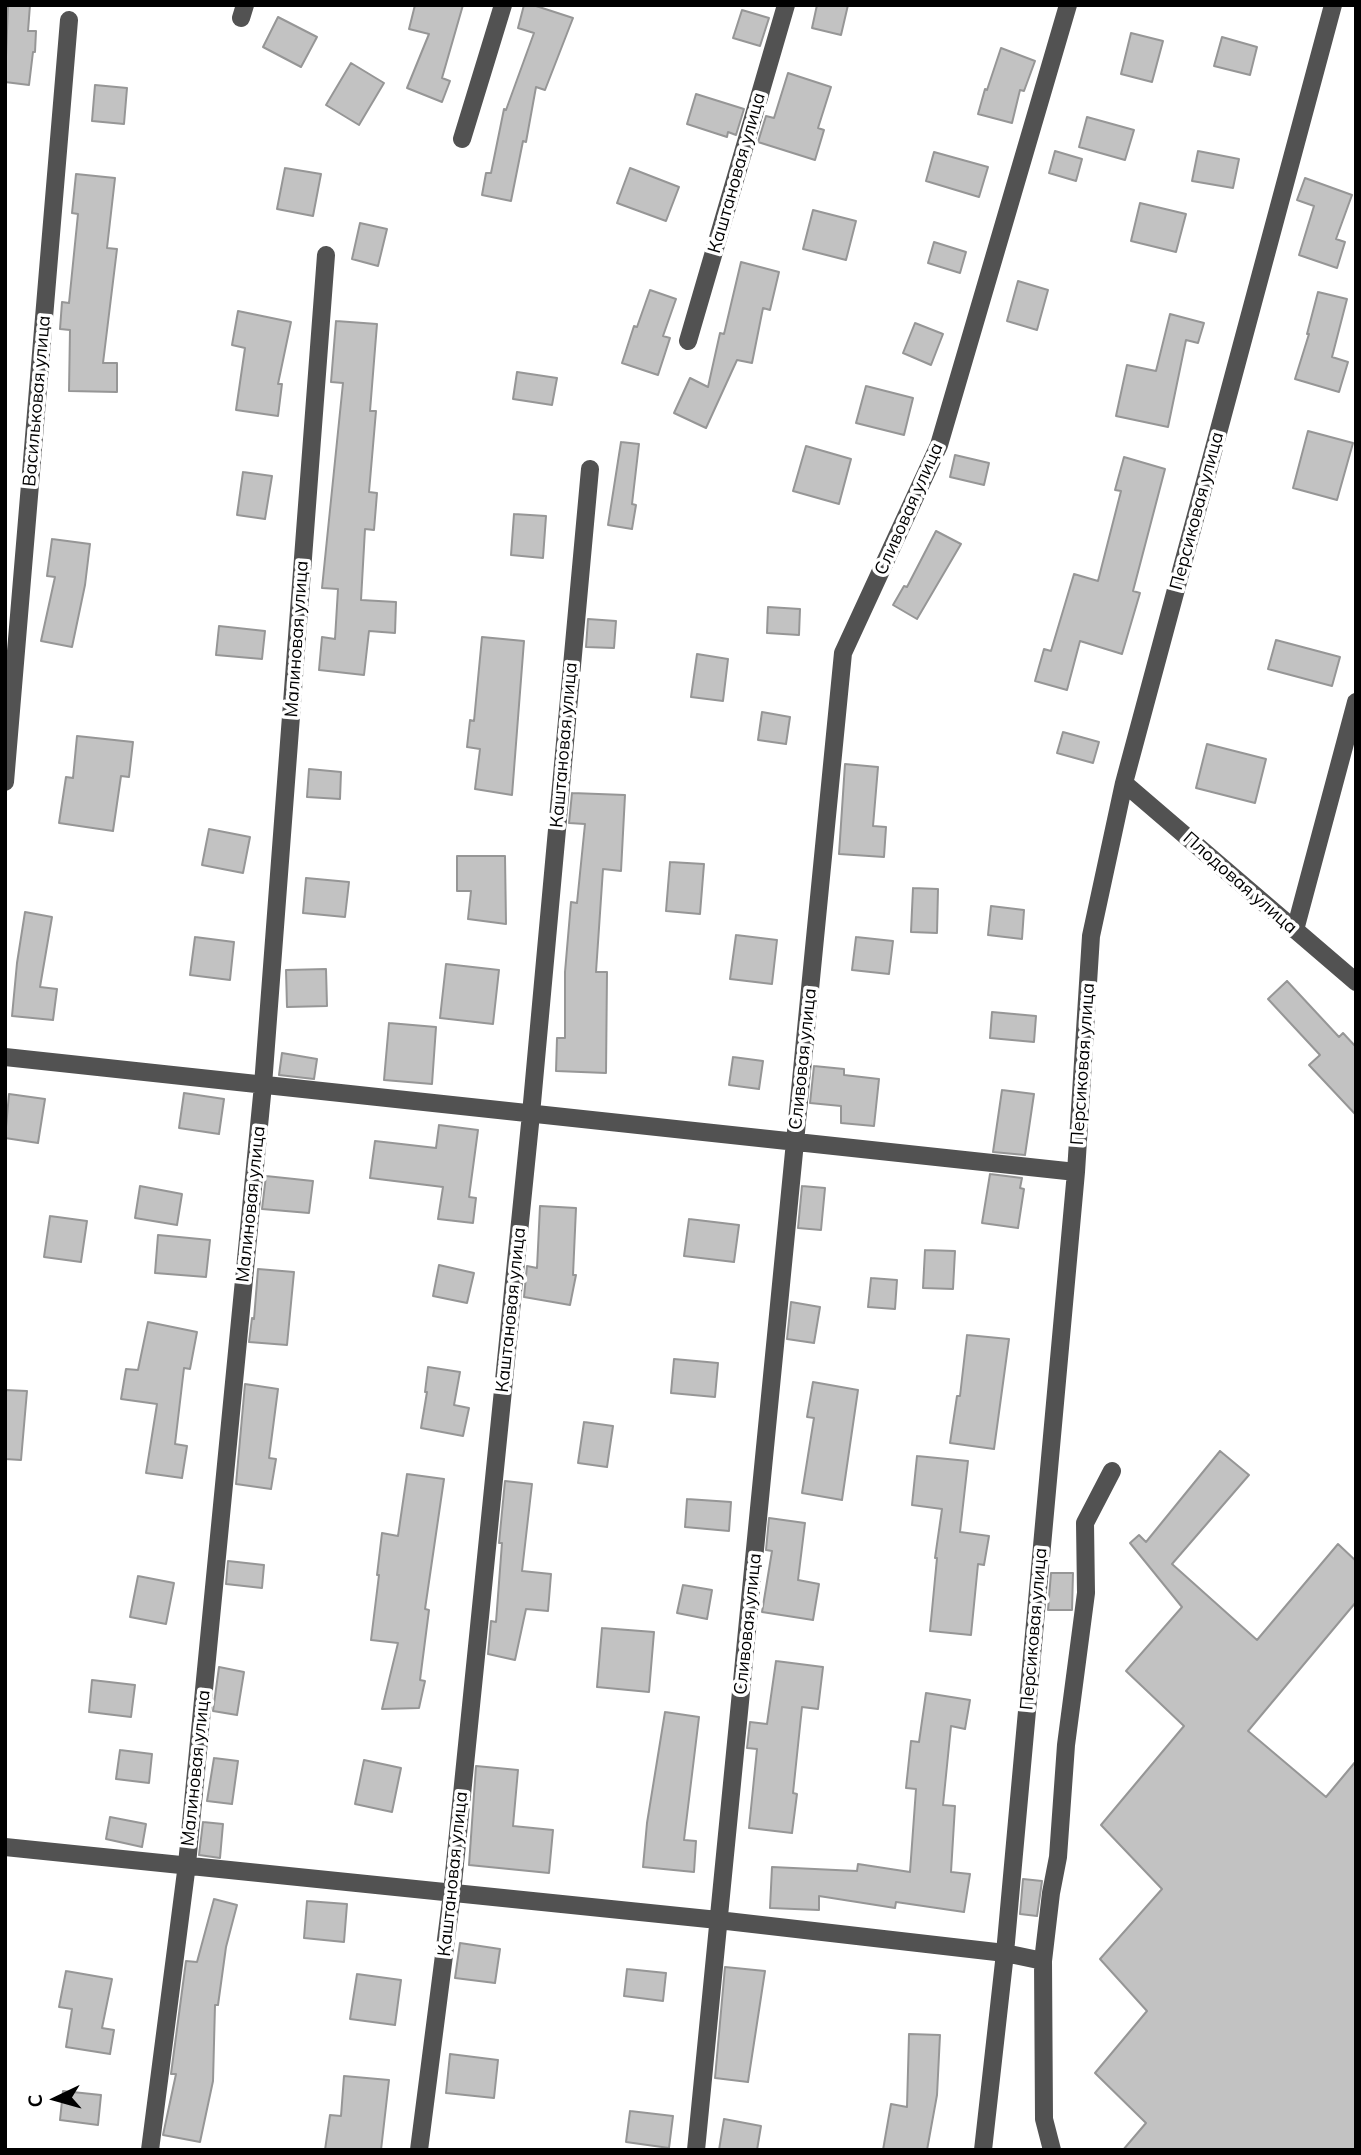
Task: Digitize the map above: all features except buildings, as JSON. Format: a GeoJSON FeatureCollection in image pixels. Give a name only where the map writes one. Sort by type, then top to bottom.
{"type":"FeatureCollection","features":[{"type":"Feature","properties":{"kind":"street"},"geometry":{"type":"LineString","coordinates":[[462,139],[503,5]]}},
{"type":"Feature","properties":{"kind":"street","name":"Каштановая улица"},"geometry":{"type":"LineString","coordinates":[[688,341],[786,5]]}},
{"type":"Feature","properties":{"kind":"street","name":"Сливовая улица"},"geometry":{"type":"LineString","coordinates":[[696,2150],[843,653],[939,444],[1068,5]]}},
{"type":"Feature","properties":{"kind":"street","name":"Персиковая улица"},"geometry":{"type":"LineString","coordinates":[[983,2150],[1005,1953],[1076,1172],[1091,936],[1124,783],[1334,5]]}},
{"type":"Feature","properties":{"kind":"street","name":"Васильковая улица"},"geometry":{"type":"LineString","coordinates":[[5,782],[69,20]]}},
{"type":"Feature","properties":{"kind":"street","name":"Малиновая улица"},"geometry":{"type":"LineString","coordinates":[[150,2150],[187,1864],[263,1085],[326,255]]}},
{"type":"Feature","properties":{"kind":"street","name":"Каштановая улица"},"geometry":{"type":"LineString","coordinates":[[419,2150],[452,1894],[531,1114],[590,469]]}},
{"type":"Feature","properties":{"kind":"street"},"geometry":{"type":"LineString","coordinates":[[1295,930],[1356,702]]}},
{"type":"Feature","properties":{"kind":"street","name":"Плодовая улица"},"geometry":{"type":"LineString","coordinates":[[1124,783],[1356,982]]}},
{"type":"Feature","properties":{"kind":"street"},"geometry":{"type":"LineString","coordinates":[[5,1057],[1076,1172]]}},
{"type":"Feature","properties":{"kind":"street"},"geometry":{"type":"LineString","coordinates":[[1052,2150],[1044,2119],[1044,1961],[1058,1857],[1066,1745],[1086,1593],[1085,1523],[1112,1471]]}},
{"type":"Feature","properties":{"kind":"street"},"geometry":{"type":"LineString","coordinates":[[5,1847],[718,1920],[1005,1953],[1044,1961]]}}]}
